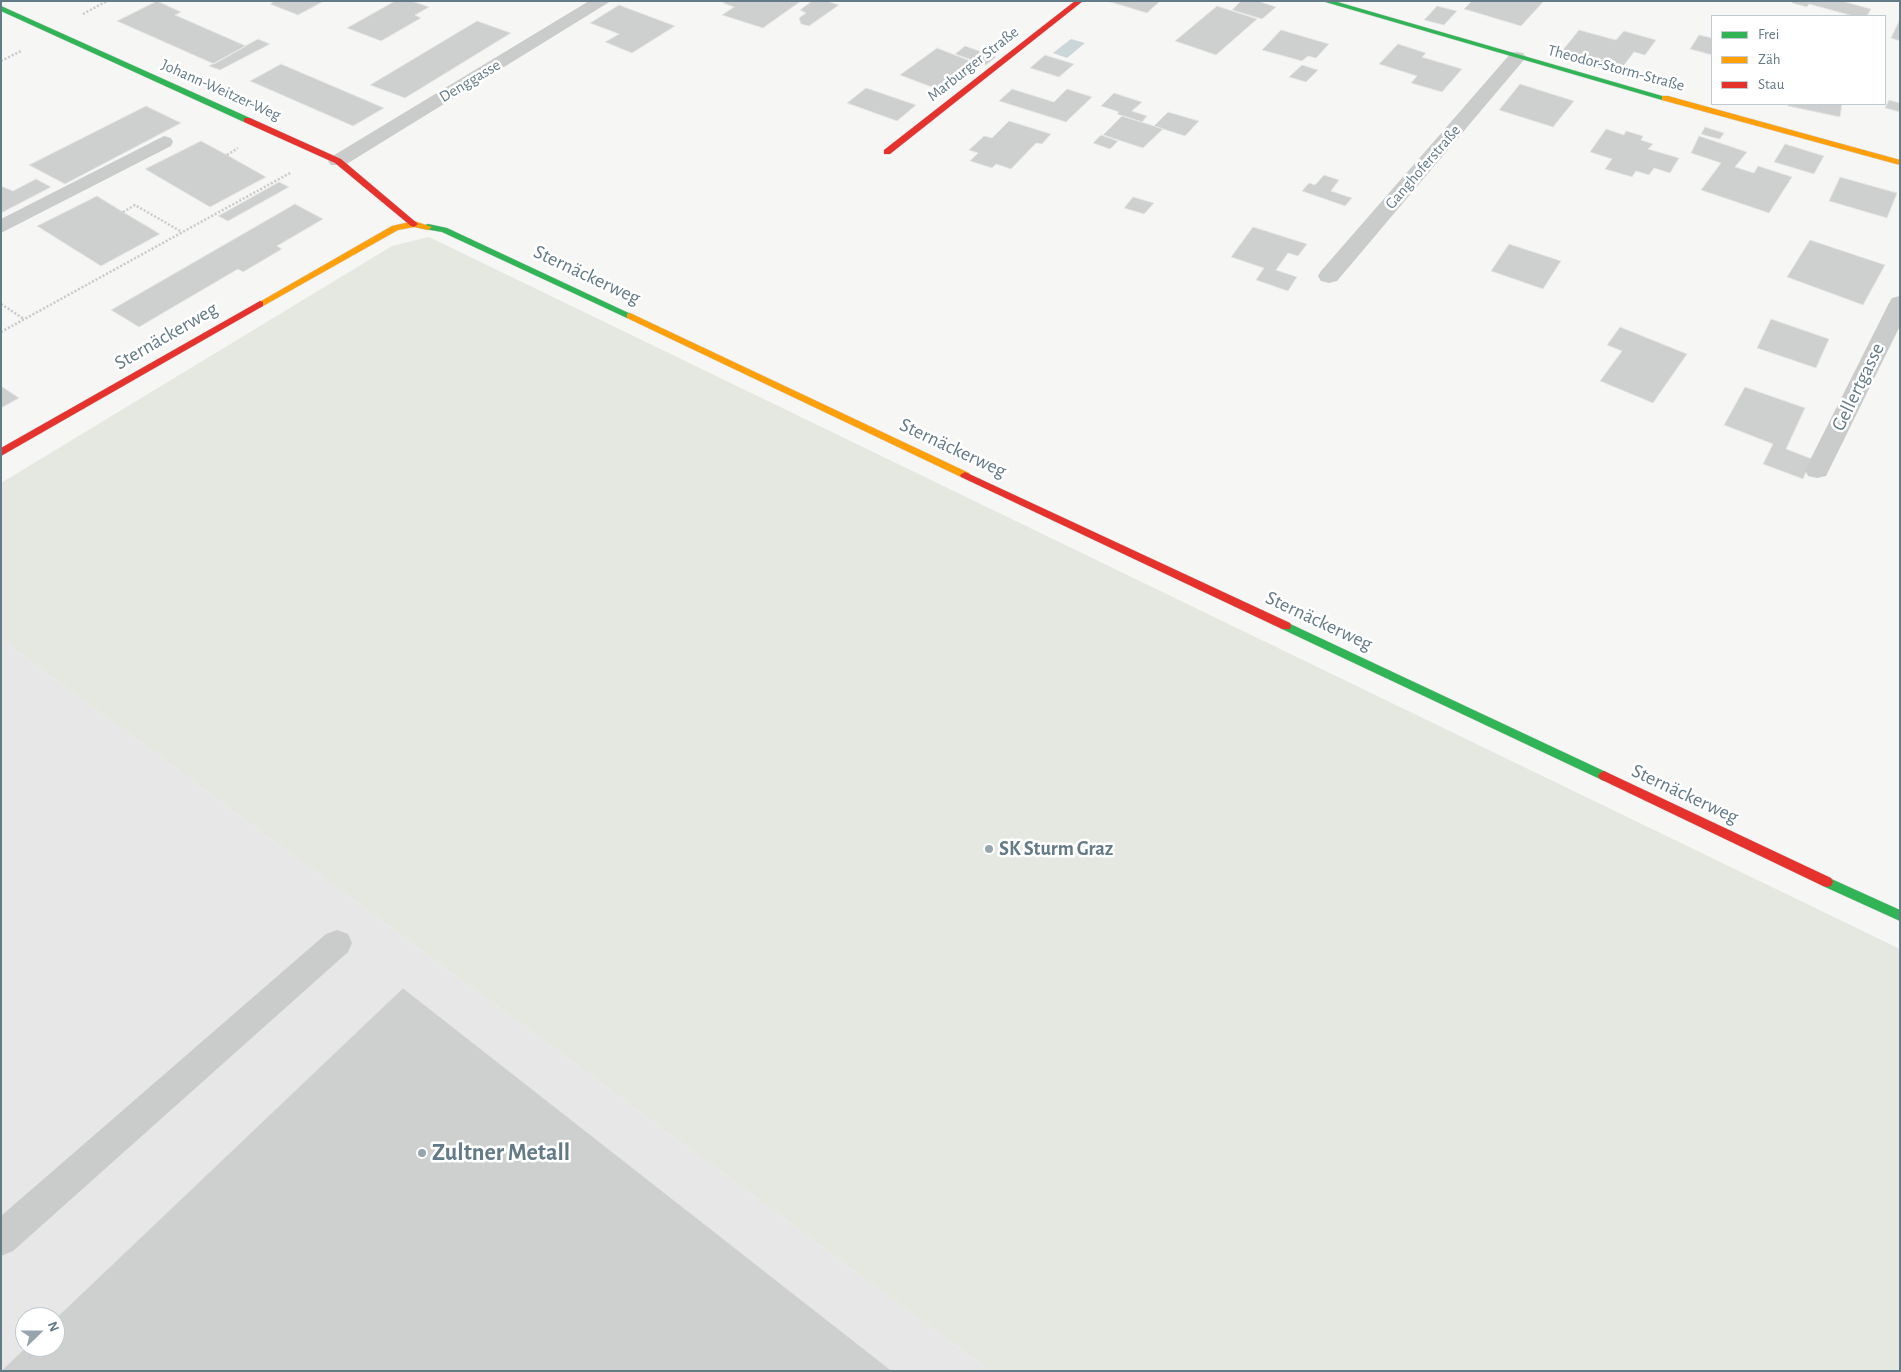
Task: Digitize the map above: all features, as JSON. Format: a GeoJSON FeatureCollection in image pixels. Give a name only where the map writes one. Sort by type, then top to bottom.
{"type":"FeatureCollection","features":[{"type":"Feature","properties":{"kind":"street","name":"Denggasse"},"geometry":{"type":"LineString","coordinates":[[338,161],[602,1]]}},
{"type":"Feature","properties":{"kind":"street","name":"Marburger Straße"},"geometry":{"type":"LineString","coordinates":[[887,152],[1080,1]]}},
{"type":"Feature","properties":{"kind":"street","name":"Theodor-Storm-Straße"},"geometry":{"type":"LineString","coordinates":[[1325,1],[1517,57],[1900,163]]}},
{"type":"Feature","properties":{"kind":"street","name":"Johann-Weitzer-Weg"},"geometry":{"type":"LineString","coordinates":[[1,8],[338,161],[414,224]]}},
{"type":"Feature","properties":{"kind":"street","name":"Ganghoferstraße"},"geometry":{"type":"LineString","coordinates":[[1329,276],[1517,57]]}},
{"type":"Feature","properties":{"kind":"street","name":"Sternäckerweg"},"geometry":{"type":"LineString","coordinates":[[1,453],[360,245],[395,228],[414,224],[444,230],[463,237],[1900,916]]}},
{"type":"Feature","properties":{"kind":"street","name":"Gellertgasse"},"geometry":{"type":"LineString","coordinates":[[1817,470],[1900,303]]}},
{"type":"Feature","properties":{"kind":"lane"},"geometry":{"type":"LineString","coordinates":[[1,227],[164,142]]}},
{"type":"Feature","properties":{"kind":"lane"},"geometry":{"type":"LineString","coordinates":[[1,1239],[337,943]]}},
{"type":"Feature","properties":{"kind":"path"},"geometry":{"type":"LineString","coordinates":[[1,332],[297,169]]}},
{"type":"Feature","properties":{"kind":"path"},"geometry":{"type":"LineString","coordinates":[[123,212],[135,205],[182,232]]}},
{"type":"Feature","properties":{"kind":"path"},"geometry":{"type":"LineString","coordinates":[[1,304],[24,319]]}},
{"type":"Feature","properties":{"kind":"shaded area"},"geometry":{"type":"Polygon","coordinates":[[[1071,39],[1085,43],[1067,58],[1053,53],[1071,39]]]}},
{"type":"Feature","properties":{"kind":"shaded area","name":"SK Sturm Graz"},"geometry":{"type":"Polygon","coordinates":[[[429,237],[1900,949],[1900,1371],[990,1371],[1,639],[1,483],[392,246],[429,237]]]}},
{"type":"Feature","properties":{"kind":"shaded area"},"geometry":{"type":"Polygon","coordinates":[[[1,639],[990,1371],[1,1371],[1,639]]]}},
{"type":"Feature","properties":{"kind":"building"},"geometry":{"type":"Polygon","coordinates":[[[157,1],[181,12],[175,15],[246,46],[214,64],[117,21],[157,1]]]}},
{"type":"Feature","properties":{"kind":"building"},"geometry":{"type":"Polygon","coordinates":[[[275,1],[324,1],[298,15],[270,4],[275,1]]]}},
{"type":"Feature","properties":{"kind":"building"},"geometry":{"type":"Polygon","coordinates":[[[395,1],[412,1],[429,7],[415,15],[421,18],[381,41],[347,28],[395,1]]]}},
{"type":"Feature","properties":{"kind":"building"},"geometry":{"type":"Polygon","coordinates":[[[726,1],[801,1],[763,28],[722,15],[734,7],[723,3],[726,1]]]}},
{"type":"Feature","properties":{"kind":"building"},"geometry":{"type":"Polygon","coordinates":[[[812,1],[827,1],[839,5],[809,26],[801,24],[799,18],[806,13],[800,10],[812,1]]]}},
{"type":"Feature","properties":{"kind":"building"},"geometry":{"type":"Polygon","coordinates":[[[1107,1],[1160,1],[1147,13],[1107,1]]]}},
{"type":"Feature","properties":{"kind":"building"},"geometry":{"type":"Polygon","coordinates":[[[1241,1],[1258,1],[1276,7],[1262,19],[1232,10],[1241,1]]]}},
{"type":"Feature","properties":{"kind":"building"},"geometry":{"type":"Polygon","coordinates":[[[1472,1],[1544,1],[1521,26],[1464,9],[1472,1]]]}},
{"type":"Feature","properties":{"kind":"building"},"geometry":{"type":"Polygon","coordinates":[[[1793,1],[1842,1],[1871,9],[1868,15],[1849,15],[1809,4],[1807,7],[1792,3],[1793,1]]]}},
{"type":"Feature","properties":{"kind":"building"},"geometry":{"type":"Polygon","coordinates":[[[619,5],[675,26],[632,53],[605,42],[619,34],[590,23],[619,5]]]}},
{"type":"Feature","properties":{"kind":"building"},"geometry":{"type":"Polygon","coordinates":[[[1217,6],[1257,19],[1216,55],[1175,41],[1217,6]]]}},
{"type":"Feature","properties":{"kind":"building"},"geometry":{"type":"Polygon","coordinates":[[[1437,6],[1457,11],[1444,25],[1424,20],[1437,6]]]}},
{"type":"Feature","properties":{"kind":"building"},"geometry":{"type":"Polygon","coordinates":[[[1900,19],[1900,41],[1891,38],[1900,19]]]}},
{"type":"Feature","properties":{"kind":"building"},"geometry":{"type":"Polygon","coordinates":[[[477,21],[511,33],[405,98],[370,85],[477,21]]]}},
{"type":"Feature","properties":{"kind":"building"},"geometry":{"type":"Polygon","coordinates":[[[1281,30],[1329,44],[1316,58],[1308,56],[1302,61],[1262,50],[1281,30]]]}},
{"type":"Feature","properties":{"kind":"building"},"geometry":{"type":"Polygon","coordinates":[[[1579,30],[1616,40],[1624,31],[1656,40],[1645,55],[1634,52],[1618,73],[1558,56],[1579,30]]]}},
{"type":"Feature","properties":{"kind":"building"},"geometry":{"type":"Polygon","coordinates":[[[1699,35],[1711,38],[1711,55],[1690,49],[1699,35]]]}},
{"type":"Feature","properties":{"kind":"building"},"geometry":{"type":"Polygon","coordinates":[[[258,39],[270,44],[220,70],[209,66],[258,39]]]}},
{"type":"Feature","properties":{"kind":"building"},"geometry":{"type":"Polygon","coordinates":[[[1398,44],[1426,53],[1422,57],[1462,69],[1442,92],[1411,83],[1417,76],[1379,64],[1398,44]]]}},
{"type":"Feature","properties":{"kind":"building"},"geometry":{"type":"Polygon","coordinates":[[[965,46],[996,57],[986,65],[955,54],[965,46]]]}},
{"type":"Feature","properties":{"kind":"building"},"geometry":{"type":"Polygon","coordinates":[[[937,48],[973,62],[937,89],[900,75],[937,48]]]}},
{"type":"Feature","properties":{"kind":"building"},"geometry":{"type":"Polygon","coordinates":[[[1045,55],[1074,64],[1059,77],[1030,68],[1045,55]]]}},
{"type":"Feature","properties":{"kind":"building"},"geometry":{"type":"Polygon","coordinates":[[[281,64],[384,108],[353,126],[250,81],[281,64]]]}},
{"type":"Feature","properties":{"kind":"building"},"geometry":{"type":"Polygon","coordinates":[[[1302,65],[1318,70],[1306,82],[1289,77],[1302,65]]]}},
{"type":"Feature","properties":{"kind":"building"},"geometry":{"type":"Polygon","coordinates":[[[1520,84],[1574,101],[1553,127],[1499,110],[1520,84]]]}},
{"type":"Feature","properties":{"kind":"building"},"geometry":{"type":"Polygon","coordinates":[[[866,88],[916,105],[897,121],[847,103],[866,88]]]}},
{"type":"Feature","properties":{"kind":"building"},"geometry":{"type":"Polygon","coordinates":[[[1012,89],[1054,102],[1067,89],[1092,97],[1066,122],[999,101],[1012,89]]]}},
{"type":"Feature","properties":{"kind":"building"},"geometry":{"type":"Polygon","coordinates":[[[1114,93],[1142,102],[1132,111],[1147,116],[1142,122],[1117,114],[1119,112],[1101,106],[1114,93]]]}},
{"type":"Feature","properties":{"kind":"building"},"geometry":{"type":"Polygon","coordinates":[[[1889,100],[1900,103],[1900,112],[1885,108],[1889,100]]]}},
{"type":"Feature","properties":{"kind":"building"},"geometry":{"type":"Polygon","coordinates":[[[1788,105],[1842,105],[1840,117],[1788,105]]]}},
{"type":"Feature","properties":{"kind":"building"},"geometry":{"type":"Polygon","coordinates":[[[146,106],[181,123],[65,184],[29,165],[146,106]]]}},
{"type":"Feature","properties":{"kind":"building"},"geometry":{"type":"Polygon","coordinates":[[[1168,112],[1199,121],[1185,136],[1154,126],[1168,112]]]}},
{"type":"Feature","properties":{"kind":"building"},"geometry":{"type":"Polygon","coordinates":[[[1122,116],[1163,129],[1143,148],[1103,135],[1122,116]]]}},
{"type":"Feature","properties":{"kind":"building"},"geometry":{"type":"Polygon","coordinates":[[[1009,121],[1051,134],[1042,144],[1036,143],[1011,169],[996,164],[992,168],[970,161],[978,153],[969,150],[984,136],[992,138],[1009,121]]]}},
{"type":"Feature","properties":{"kind":"building"},"geometry":{"type":"Polygon","coordinates":[[[1705,127],[1724,133],[1720,139],[1701,134],[1705,127]]]}},
{"type":"Feature","properties":{"kind":"building"},"geometry":{"type":"Polygon","coordinates":[[[1606,129],[1624,135],[1626,131],[1643,136],[1641,140],[1653,144],[1648,149],[1679,158],[1670,173],[1654,168],[1649,175],[1636,171],[1632,177],[1605,169],[1612,159],[1590,152],[1606,129]]]}},
{"type":"Feature","properties":{"kind":"building"},"geometry":{"type":"Polygon","coordinates":[[[1101,135],[1118,141],[1110,149],[1093,143],[1101,135]]]}},
{"type":"Feature","properties":{"kind":"building"},"geometry":{"type":"Polygon","coordinates":[[[1699,136],[1747,152],[1735,167],[1754,173],[1758,166],[1792,177],[1769,213],[1701,190],[1721,163],[1691,153],[1699,136]]]}},
{"type":"Feature","properties":{"kind":"building"},"geometry":{"type":"Polygon","coordinates":[[[201,141],[266,177],[210,207],[145,169],[201,141]]]}},
{"type":"Feature","properties":{"kind":"building"},"geometry":{"type":"Polygon","coordinates":[[[1785,144],[1824,156],[1814,174],[1774,162],[1785,144]]]}},
{"type":"Feature","properties":{"kind":"building"},"geometry":{"type":"Polygon","coordinates":[[[1324,175],[1339,180],[1331,191],[1352,198],[1345,206],[1302,191],[1309,183],[1315,185],[1324,175]]]}},
{"type":"Feature","properties":{"kind":"building"},"geometry":{"type":"Polygon","coordinates":[[[1840,177],[1897,193],[1887,218],[1829,201],[1840,177]]]}},
{"type":"Feature","properties":{"kind":"building"},"geometry":{"type":"Polygon","coordinates":[[[36,179],[51,187],[1,213],[1,186],[13,191],[36,179]]]}},
{"type":"Feature","properties":{"kind":"building"},"geometry":{"type":"Polygon","coordinates":[[[279,182],[289,187],[228,221],[218,216],[279,182]]]}},
{"type":"Feature","properties":{"kind":"building"},"geometry":{"type":"Polygon","coordinates":[[[97,196],[160,234],[101,266],[37,226],[97,196]]]}},
{"type":"Feature","properties":{"kind":"building"},"geometry":{"type":"Polygon","coordinates":[[[1133,197],[1154,203],[1144,214],[1124,208],[1133,197]]]}},
{"type":"Feature","properties":{"kind":"building"},"geometry":{"type":"Polygon","coordinates":[[[295,204],[323,219],[277,246],[282,249],[243,272],[238,269],[139,327],[111,310],[295,204]]]}},
{"type":"Feature","properties":{"kind":"building"},"geometry":{"type":"Polygon","coordinates":[[[1253,227],[1307,244],[1298,256],[1288,253],[1276,270],[1297,277],[1288,291],[1256,280],[1264,268],[1231,257],[1253,227]]]}},
{"type":"Feature","properties":{"kind":"building"},"geometry":{"type":"Polygon","coordinates":[[[1810,240],[1885,265],[1863,305],[1787,277],[1810,240]]]}},
{"type":"Feature","properties":{"kind":"building"},"geometry":{"type":"Polygon","coordinates":[[[1509,244],[1561,261],[1543,289],[1491,271],[1509,244]]]}},
{"type":"Feature","properties":{"kind":"building"},"geometry":{"type":"Polygon","coordinates":[[[1771,319],[1829,339],[1816,368],[1757,348],[1771,319]]]}},
{"type":"Feature","properties":{"kind":"building"},"geometry":{"type":"Polygon","coordinates":[[[1620,327],[1687,354],[1653,403],[1600,381],[1622,351],[1607,345],[1620,327]]]}},
{"type":"Feature","properties":{"kind":"building"},"geometry":{"type":"Polygon","coordinates":[[[1,386],[19,398],[1,408],[1,386]]]}},
{"type":"Feature","properties":{"kind":"building"},"geometry":{"type":"Polygon","coordinates":[[[1745,387],[1805,408],[1786,449],[1812,459],[1803,479],[1763,464],[1773,444],[1724,425],[1745,387]]]}},
{"type":"Feature","properties":{"kind":"building","name":"Zultner Metall"},"geometry":{"type":"Polygon","coordinates":[[[403,988],[892,1371],[1,1371],[16,1357],[65,1357],[65,1309],[403,988]]]}},
{"type":"Feature","properties":{"kind":"traffic: fast"},"geometry":{"type":"LineString","coordinates":[[1325,1],[1665,98]]}},
{"type":"Feature","properties":{"kind":"traffic: fast"},"geometry":{"type":"LineString","coordinates":[[1,8],[247,120]]}},
{"type":"Feature","properties":{"kind":"traffic: fast"},"geometry":{"type":"LineString","coordinates":[[428,227],[444,230],[630,316]]}},
{"type":"Feature","properties":{"kind":"traffic: fast"},"geometry":{"type":"LineString","coordinates":[[1286,626],[1604,776]]}},
{"type":"Feature","properties":{"kind":"traffic: fast"},"geometry":{"type":"LineString","coordinates":[[1827,882],[1900,916]]}},
{"type":"Feature","properties":{"kind":"traffic: slow"},"geometry":{"type":"LineString","coordinates":[[1665,98],[1900,163]]}},
{"type":"Feature","properties":{"kind":"traffic: slow"},"geometry":{"type":"LineString","coordinates":[[260,304],[395,228],[414,224],[428,227]]}},
{"type":"Feature","properties":{"kind":"traffic: slow"},"geometry":{"type":"LineString","coordinates":[[630,316],[965,475]]}},
{"type":"Feature","properties":{"kind":"traffic: jam"},"geometry":{"type":"LineString","coordinates":[[887,152],[1080,1]]}},
{"type":"Feature","properties":{"kind":"traffic: jam"},"geometry":{"type":"LineString","coordinates":[[247,120],[338,161],[414,224]]}},
{"type":"Feature","properties":{"kind":"traffic: jam"},"geometry":{"type":"LineString","coordinates":[[1,453],[260,304]]}},
{"type":"Feature","properties":{"kind":"traffic: jam"},"geometry":{"type":"LineString","coordinates":[[965,475],[1286,626]]}},
{"type":"Feature","properties":{"kind":"traffic: jam"},"geometry":{"type":"LineString","coordinates":[[1604,776],[1827,882]]}},
{"type":"Feature","properties":{"kind":"place","name":"SK Sturm Graz"},"geometry":{"type":"Point","coordinates":[989,849]}},
{"type":"Feature","properties":{"kind":"place","name":"Zultner Metall"},"geometry":{"type":"Point","coordinates":[422,1153]}}]}
